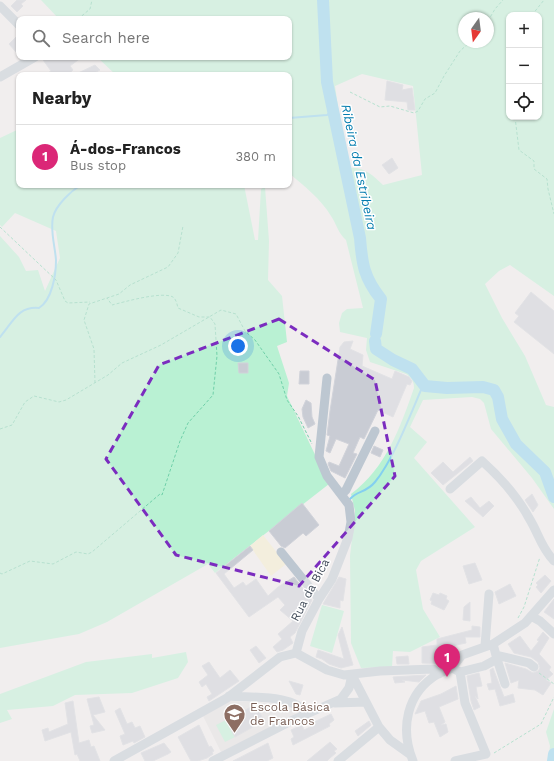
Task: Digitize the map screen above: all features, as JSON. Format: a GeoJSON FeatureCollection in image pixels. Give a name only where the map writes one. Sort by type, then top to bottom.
{"type":"FeatureCollection","features":[{"type":"Feature","properties":{"kind":"street"},"geometry":{"type":"LineString","coordinates":[[0,6],[16,22]]}},
{"type":"Feature","properties":{"kind":"street"},"geometry":{"type":"LineString","coordinates":[[0,77],[30,60]]}},
{"type":"Feature","properties":{"kind":"street","name":"Rua da Bica"},"geometry":{"type":"LineString","coordinates":[[296,653],[302,631],[319,599],[332,579],[348,538],[350,509],[342,494],[327,476],[319,457],[327,378]]}},
{"type":"Feature","properties":{"kind":"street"},"geometry":{"type":"LineString","coordinates":[[342,494],[346,490],[375,431]]}},
{"type":"Feature","properties":{"kind":"street"},"geometry":{"type":"LineString","coordinates":[[450,489],[482,461],[514,494],[530,520],[543,547],[554,561]]}},
{"type":"Feature","properties":{"kind":"street"},"geometry":{"type":"LineString","coordinates":[[281,552],[319,599]]}},
{"type":"Feature","properties":{"kind":"street"},"geometry":{"type":"LineString","coordinates":[[455,761],[486,754],[466,703],[456,670],[462,654],[489,645],[510,634],[531,616],[554,590]]}},
{"type":"Feature","properties":{"kind":"street"},"geometry":{"type":"LineString","coordinates":[[489,594],[489,645],[497,657],[505,684]]}},
{"type":"Feature","properties":{"kind":"street"},"geometry":{"type":"LineString","coordinates":[[531,616],[554,634]]}},
{"type":"Feature","properties":{"kind":"street"},"geometry":{"type":"LineString","coordinates":[[114,761],[131,757],[229,696],[280,657],[296,653],[327,670],[340,674],[352,675],[380,671],[456,670],[484,666],[497,657],[529,663],[534,667]]}},
{"type":"Feature","properties":{"kind":"street"},"geometry":{"type":"LineString","coordinates":[[412,758],[406,736],[409,710],[417,694],[436,671]]}},
{"type":"Feature","properties":{"kind":"street"},"geometry":{"type":"LineString","coordinates":[[352,675],[379,727],[390,740],[412,758]]}},
{"type":"Feature","properties":{"kind":"street"},"geometry":{"type":"LineString","coordinates":[[213,761],[229,757],[307,714],[334,703],[346,694],[352,675]]}},
{"type":"Feature","properties":{"kind":"street"},"geometry":{"type":"LineString","coordinates":[[229,696],[285,700],[303,708],[307,714]]}},
{"type":"Feature","properties":{"kind":"street"},"geometry":{"type":"LineString","coordinates":[[334,703],[366,702]]}},
{"type":"Feature","properties":{"kind":"street"},"geometry":{"type":"LineString","coordinates":[[338,761],[379,727]]}},
{"type":"Feature","properties":{"kind":"path"},"geometry":{"type":"LineString","coordinates":[[82,16],[90,9],[92,0]]}},
{"type":"Feature","properties":{"kind":"path"},"geometry":{"type":"LineString","coordinates":[[494,12],[503,0]]}},
{"type":"Feature","properties":{"kind":"path"},"geometry":{"type":"LineString","coordinates":[[534,12],[544,0]]}},
{"type":"Feature","properties":{"kind":"path"},"geometry":{"type":"LineString","coordinates":[[350,92],[380,107],[390,106],[414,113],[418,111],[425,99],[435,93],[444,76],[463,48]]}},
{"type":"Feature","properties":{"kind":"path"},"geometry":{"type":"LineString","coordinates":[[515,120],[519,150],[534,161],[534,169],[547,179],[554,214]]}},
{"type":"Feature","properties":{"kind":"path"},"geometry":{"type":"LineString","coordinates":[[0,227],[56,280],[65,301],[68,303],[90,302],[119,294],[128,286],[168,267],[178,253],[183,226]]}},
{"type":"Feature","properties":{"kind":"path"},"geometry":{"type":"LineString","coordinates":[[107,298],[112,305],[143,297],[170,296],[175,299],[178,308],[199,317],[210,317]]}},
{"type":"Feature","properties":{"kind":"path"},"geometry":{"type":"LineString","coordinates":[[90,302],[84,320],[94,349],[96,383]]}},
{"type":"Feature","properties":{"kind":"path"},"geometry":{"type":"LineString","coordinates":[[0,429],[12,424],[25,402],[34,396],[59,402],[76,395],[96,383],[122,363],[166,342],[221,310],[236,314],[246,332],[255,340],[278,374],[287,400],[298,416],[312,445]]}},
{"type":"Feature","properties":{"kind":"path"},"geometry":{"type":"LineString","coordinates":[[0,573],[2,574],[30,562],[52,564],[76,552],[88,554],[135,513],[160,494],[162,495],[180,441],[188,423],[213,395],[217,356],[215,324],[210,317]]}},
{"type":"Feature","properties":{"kind":"path"},"geometry":{"type":"LineString","coordinates":[[517,619],[524,607],[543,547]]}},
{"type":"Feature","properties":{"kind":"path"},"geometry":{"type":"LineString","coordinates":[[541,677],[554,684]]}},
{"type":"Feature","properties":{"kind":"path"},"geometry":{"type":"LineString","coordinates":[[486,754],[490,756],[541,724],[554,697]]}},
{"type":"Feature","properties":{"kind":"highlighted area"},"geometry":{"type":"Polygon","coordinates":[[[279,319],[375,380],[395,476],[299,586],[176,555],[106,459],[159,365],[279,319]]]}},
{"type":"Feature","properties":{"kind":"shaded area","name":"Escola Básica de Francos"},"geometry":{"type":"Polygon","coordinates":[[[229,701],[287,704],[302,712],[221,752],[203,716],[229,701]]]}},
{"type":"Feature","properties":{"kind":"green space"},"geometry":{"type":"Polygon","coordinates":[[[41,0],[554,0],[554,296],[510,265],[499,271],[485,284],[502,318],[525,356],[546,405],[554,407],[554,509],[532,478],[491,429],[484,403],[480,399],[472,397],[423,400],[410,427],[427,442],[414,458],[475,527],[421,561],[416,570],[423,609],[440,637],[410,652],[393,651],[392,667],[361,668],[351,643],[350,556],[355,511],[351,494],[363,484],[383,460],[409,403],[414,384],[406,374],[370,362],[366,350],[367,338],[340,332],[339,323],[342,313],[347,309],[363,308],[346,240],[341,235],[331,216],[322,204],[292,176],[292,72],[113,72],[100,60],[292,60],[292,16],[56,16],[41,0]],[[362,74],[335,86],[347,168],[358,168],[363,170],[375,177],[383,185],[422,175],[413,86],[362,74]]]}},
{"type":"Feature","properties":{"kind":"green space"},"geometry":{"type":"Polygon","coordinates":[[[16,130],[16,188],[245,188],[255,240],[258,240],[261,189],[265,188],[269,241],[268,280],[282,296],[287,342],[277,346],[289,383],[287,396],[329,484],[215,573],[208,564],[107,622],[79,634],[0,648],[0,236],[19,257],[26,271],[38,270],[45,291],[60,258],[56,231],[15,213],[2,227],[0,225],[0,138],[16,130]]]}},
{"type":"Feature","properties":{"kind":"green space"},"geometry":{"type":"Polygon","coordinates":[[[322,605],[344,611],[332,653],[310,646],[322,605]]]}},
{"type":"Feature","properties":{"kind":"green space"},"geometry":{"type":"Polygon","coordinates":[[[186,652],[188,662],[178,678],[132,693],[75,695],[53,706],[7,710],[12,719],[0,723],[0,694],[86,662],[152,654],[152,658],[186,652]]]}},
{"type":"Feature","properties":{"kind":"green space"},"geometry":{"type":"Polygon","coordinates":[[[554,709],[554,761],[548,761],[550,746],[546,732],[554,709]]]}},
{"type":"Feature","properties":{"kind":"green space"},"geometry":{"type":"Polygon","coordinates":[[[226,720],[235,737],[225,742],[216,725],[226,720]]]}},
{"type":"Feature","properties":{"kind":"sand"},"geometry":{"type":"Polygon","coordinates":[[[263,535],[286,564],[271,576],[250,546],[263,535]]]}},
{"type":"Feature","properties":{"kind":"building"},"geometry":{"type":"Polygon","coordinates":[[[17,0],[26,0],[21,4],[23,6],[17,12],[11,6],[17,0]]]}},
{"type":"Feature","properties":{"kind":"building"},"geometry":{"type":"Polygon","coordinates":[[[16,37],[16,52],[9,44],[16,37]]]}},
{"type":"Feature","properties":{"kind":"building"},"geometry":{"type":"Polygon","coordinates":[[[43,60],[78,60],[70,66],[73,70],[71,72],[50,72],[51,71],[43,60]]]}},
{"type":"Feature","properties":{"kind":"building"},"geometry":{"type":"Polygon","coordinates":[[[95,65],[100,70],[96,72],[80,72],[95,65]]]}},
{"type":"Feature","properties":{"kind":"building"},"geometry":{"type":"Polygon","coordinates":[[[387,81],[403,85],[402,90],[412,88],[415,110],[408,110],[407,102],[385,100],[387,81]]]}},
{"type":"Feature","properties":{"kind":"building"},"geometry":{"type":"Polygon","coordinates":[[[392,158],[398,168],[389,174],[382,165],[392,158]]]}},
{"type":"Feature","properties":{"kind":"building"},"geometry":{"type":"Polygon","coordinates":[[[531,292],[554,311],[554,354],[514,322],[519,316],[515,313],[531,292]]]}},
{"type":"Feature","properties":{"kind":"building"},"geometry":{"type":"Polygon","coordinates":[[[353,341],[350,349],[363,355],[362,366],[392,379],[395,371],[409,377],[412,381],[410,385],[407,384],[393,417],[378,410],[364,439],[360,437],[353,453],[357,454],[345,478],[331,471],[328,464],[329,462],[339,466],[349,444],[336,439],[330,453],[326,451],[330,436],[327,435],[340,347],[344,342],[353,341]]]}},
{"type":"Feature","properties":{"kind":"building"},"geometry":{"type":"Polygon","coordinates":[[[238,363],[248,363],[248,373],[239,373],[238,363]]]}},
{"type":"Feature","properties":{"kind":"building"},"geometry":{"type":"Polygon","coordinates":[[[300,371],[309,371],[309,384],[299,384],[300,371]]]}},
{"type":"Feature","properties":{"kind":"building"},"geometry":{"type":"Polygon","coordinates":[[[306,400],[311,403],[312,417],[315,424],[308,428],[303,417],[302,409],[306,400]]]}},
{"type":"Feature","properties":{"kind":"building"},"geometry":{"type":"Polygon","coordinates":[[[374,446],[383,450],[380,457],[371,453],[374,446]]]}},
{"type":"Feature","properties":{"kind":"building"},"geometry":{"type":"Polygon","coordinates":[[[470,457],[473,461],[443,485],[431,473],[443,462],[453,472],[470,457]]]}},
{"type":"Feature","properties":{"kind":"building"},"geometry":{"type":"Polygon","coordinates":[[[532,494],[538,505],[533,512],[525,500],[532,494]]]}},
{"type":"Feature","properties":{"kind":"building"},"geometry":{"type":"Polygon","coordinates":[[[471,497],[480,508],[489,501],[494,506],[483,517],[465,501],[471,497]]]}},
{"type":"Feature","properties":{"kind":"building"},"geometry":{"type":"Polygon","coordinates":[[[302,503],[319,525],[306,536],[303,533],[285,548],[281,546],[269,531],[302,503]]]}},
{"type":"Feature","properties":{"kind":"building"},"geometry":{"type":"Polygon","coordinates":[[[250,546],[253,550],[224,574],[234,588],[243,582],[246,586],[256,579],[268,596],[278,587],[294,577],[312,600],[295,633],[290,637],[293,643],[277,652],[273,647],[282,639],[278,634],[293,621],[280,610],[285,605],[278,597],[249,617],[216,573],[250,546]]]}},
{"type":"Feature","properties":{"kind":"building"},"geometry":{"type":"Polygon","coordinates":[[[475,563],[482,580],[469,584],[463,566],[475,563]]]}},
{"type":"Feature","properties":{"kind":"building"},"geometry":{"type":"Polygon","coordinates":[[[545,575],[551,581],[541,593],[536,587],[538,585],[536,583],[545,575]]]}},
{"type":"Feature","properties":{"kind":"building"},"geometry":{"type":"Polygon","coordinates":[[[339,577],[346,579],[343,601],[340,600],[340,608],[323,604],[339,577]]]}},
{"type":"Feature","properties":{"kind":"building"},"geometry":{"type":"Polygon","coordinates":[[[510,584],[516,596],[499,604],[495,592],[510,584]]]}},
{"type":"Feature","properties":{"kind":"building"},"geometry":{"type":"Polygon","coordinates":[[[433,593],[439,595],[440,593],[447,596],[446,599],[449,601],[444,610],[431,604],[432,601],[430,600],[433,593]]]}},
{"type":"Feature","properties":{"kind":"building"},"geometry":{"type":"Polygon","coordinates":[[[554,599],[554,619],[544,612],[554,599]]]}},
{"type":"Feature","properties":{"kind":"building"},"geometry":{"type":"Polygon","coordinates":[[[470,602],[470,621],[463,620],[464,607],[470,602]]]}},
{"type":"Feature","properties":{"kind":"building"},"geometry":{"type":"Polygon","coordinates":[[[472,626],[480,627],[480,637],[465,637],[466,643],[452,646],[453,657],[447,660],[447,664],[422,663],[422,647],[437,645],[437,639],[472,630],[472,626]]]}},
{"type":"Feature","properties":{"kind":"building"},"geometry":{"type":"Polygon","coordinates":[[[342,627],[353,665],[341,668],[316,657],[318,650],[344,659],[338,635],[342,627]]]}},
{"type":"Feature","properties":{"kind":"building"},"geometry":{"type":"Polygon","coordinates":[[[543,632],[549,638],[539,654],[551,667],[549,670],[553,674],[546,680],[551,683],[543,695],[535,690],[518,688],[519,680],[511,683],[505,663],[526,669],[533,673],[538,671],[540,668],[538,662],[531,657],[514,653],[508,644],[520,636],[531,651],[539,641],[537,640],[543,632]]]}},
{"type":"Feature","properties":{"kind":"building"},"geometry":{"type":"Polygon","coordinates":[[[256,646],[266,658],[259,663],[250,650],[256,646]]]}},
{"type":"Feature","properties":{"kind":"building"},"geometry":{"type":"Polygon","coordinates":[[[408,656],[409,664],[397,664],[396,657],[408,656]]]}},
{"type":"Feature","properties":{"kind":"building"},"geometry":{"type":"Polygon","coordinates":[[[209,662],[220,678],[230,670],[239,681],[209,701],[207,697],[212,694],[206,684],[202,687],[199,682],[208,675],[202,666],[209,662]]]}},
{"type":"Feature","properties":{"kind":"building"},"geometry":{"type":"Polygon","coordinates":[[[493,668],[504,697],[513,694],[515,702],[500,706],[495,689],[489,690],[487,684],[492,683],[490,670],[493,668]]]}},
{"type":"Feature","properties":{"kind":"building"},"geometry":{"type":"Polygon","coordinates":[[[479,673],[482,686],[476,687],[478,699],[475,696],[480,707],[474,710],[467,676],[479,673]]]}},
{"type":"Feature","properties":{"kind":"building"},"geometry":{"type":"Polygon","coordinates":[[[426,675],[419,682],[402,680],[405,682],[395,683],[393,677],[426,675]]]}},
{"type":"Feature","properties":{"kind":"building"},"geometry":{"type":"Polygon","coordinates":[[[289,681],[303,685],[300,695],[296,694],[289,681]]]}},
{"type":"Feature","properties":{"kind":"building"},"geometry":{"type":"Polygon","coordinates":[[[456,686],[458,699],[439,707],[445,722],[441,725],[446,724],[448,732],[440,737],[434,722],[429,723],[425,711],[415,714],[421,701],[441,694],[456,686]]]}},
{"type":"Feature","properties":{"kind":"building"},"geometry":{"type":"Polygon","coordinates":[[[99,697],[105,712],[93,715],[105,730],[92,733],[90,726],[94,725],[87,699],[99,697]]]}},
{"type":"Feature","properties":{"kind":"building"},"geometry":{"type":"Polygon","coordinates":[[[73,701],[79,743],[89,740],[91,747],[94,746],[100,761],[80,761],[77,754],[75,755],[71,732],[45,741],[42,730],[48,728],[49,732],[68,724],[65,703],[73,701]]]}},
{"type":"Feature","properties":{"kind":"building"},"geometry":{"type":"Polygon","coordinates":[[[251,707],[253,711],[258,709],[263,719],[251,724],[253,727],[235,737],[226,720],[251,707]]]}},
{"type":"Feature","properties":{"kind":"building"},"geometry":{"type":"Polygon","coordinates":[[[120,708],[127,724],[132,722],[135,728],[140,726],[145,737],[134,743],[133,741],[123,745],[120,736],[125,734],[115,711],[120,708]]]}},
{"type":"Feature","properties":{"kind":"building"},"geometry":{"type":"Polygon","coordinates":[[[331,714],[334,720],[329,724],[330,726],[293,745],[291,739],[294,737],[291,730],[302,725],[304,730],[314,725],[312,723],[331,714]]]}},
{"type":"Feature","properties":{"kind":"building"},"geometry":{"type":"Polygon","coordinates":[[[369,721],[371,725],[358,736],[355,731],[369,721]]]}},
{"type":"Feature","properties":{"kind":"building"},"geometry":{"type":"Polygon","coordinates":[[[199,725],[209,747],[211,746],[214,751],[212,752],[213,754],[207,758],[198,761],[191,761],[178,737],[199,725]]]}},
{"type":"Feature","properties":{"kind":"building"},"geometry":{"type":"Polygon","coordinates":[[[330,742],[337,749],[334,751],[336,753],[327,761],[307,761],[330,742]]]}},
{"type":"Feature","properties":{"kind":"building"},"geometry":{"type":"Polygon","coordinates":[[[164,743],[171,752],[153,761],[145,761],[141,753],[164,743]]]}},
{"type":"Feature","properties":{"kind":"building"},"geometry":{"type":"Polygon","coordinates":[[[268,743],[273,758],[267,761],[233,761],[268,743]]]}},
{"type":"Feature","properties":{"kind":"waterway","name":"Ribeira da Estribeira"},"geometry":{"type":"LineString","coordinates":[[323,0],[327,82],[360,238],[363,263],[367,277],[381,299],[376,334]]}},
{"type":"Feature","properties":{"kind":"waterway"},"geometry":{"type":"LineString","coordinates":[[292,118],[327,115],[333,110]]}},
{"type":"Feature","properties":{"kind":"waterway"},"geometry":{"type":"LineString","coordinates":[[0,337],[16,316],[26,310],[39,308],[47,299],[54,280],[56,266],[52,233],[53,217],[57,208],[64,199],[77,188]]}},
{"type":"Feature","properties":{"kind":"waterway","name":"Ribeira da Estribeira"},"geometry":{"type":"LineString","coordinates":[[375,341],[376,349],[393,360],[412,369],[425,386],[447,388],[483,387],[494,390],[498,397],[502,419],[516,444],[545,472],[554,497]]}},
{"type":"Feature","properties":{"kind":"waterway"},"geometry":{"type":"LineString","coordinates":[[350,499],[356,494],[372,486],[382,473],[400,438],[421,390],[425,386]]}},
{"type":"Feature","properties":{"kind":"waterway","name":"Ribeira da Estribeira"},"geometry":{"type":"LineString","coordinates":[[553,761],[554,754]]}},
{"type":"Feature","properties":{"kind":"place","name":"Á-dos-Francos"},"geometry":{"type":"Point","coordinates":[447,677]}},
{"type":"Feature","properties":{"kind":"place","name":"Escola Básica de Francos"},"geometry":{"type":"Point","coordinates":[235,734]}}]}
